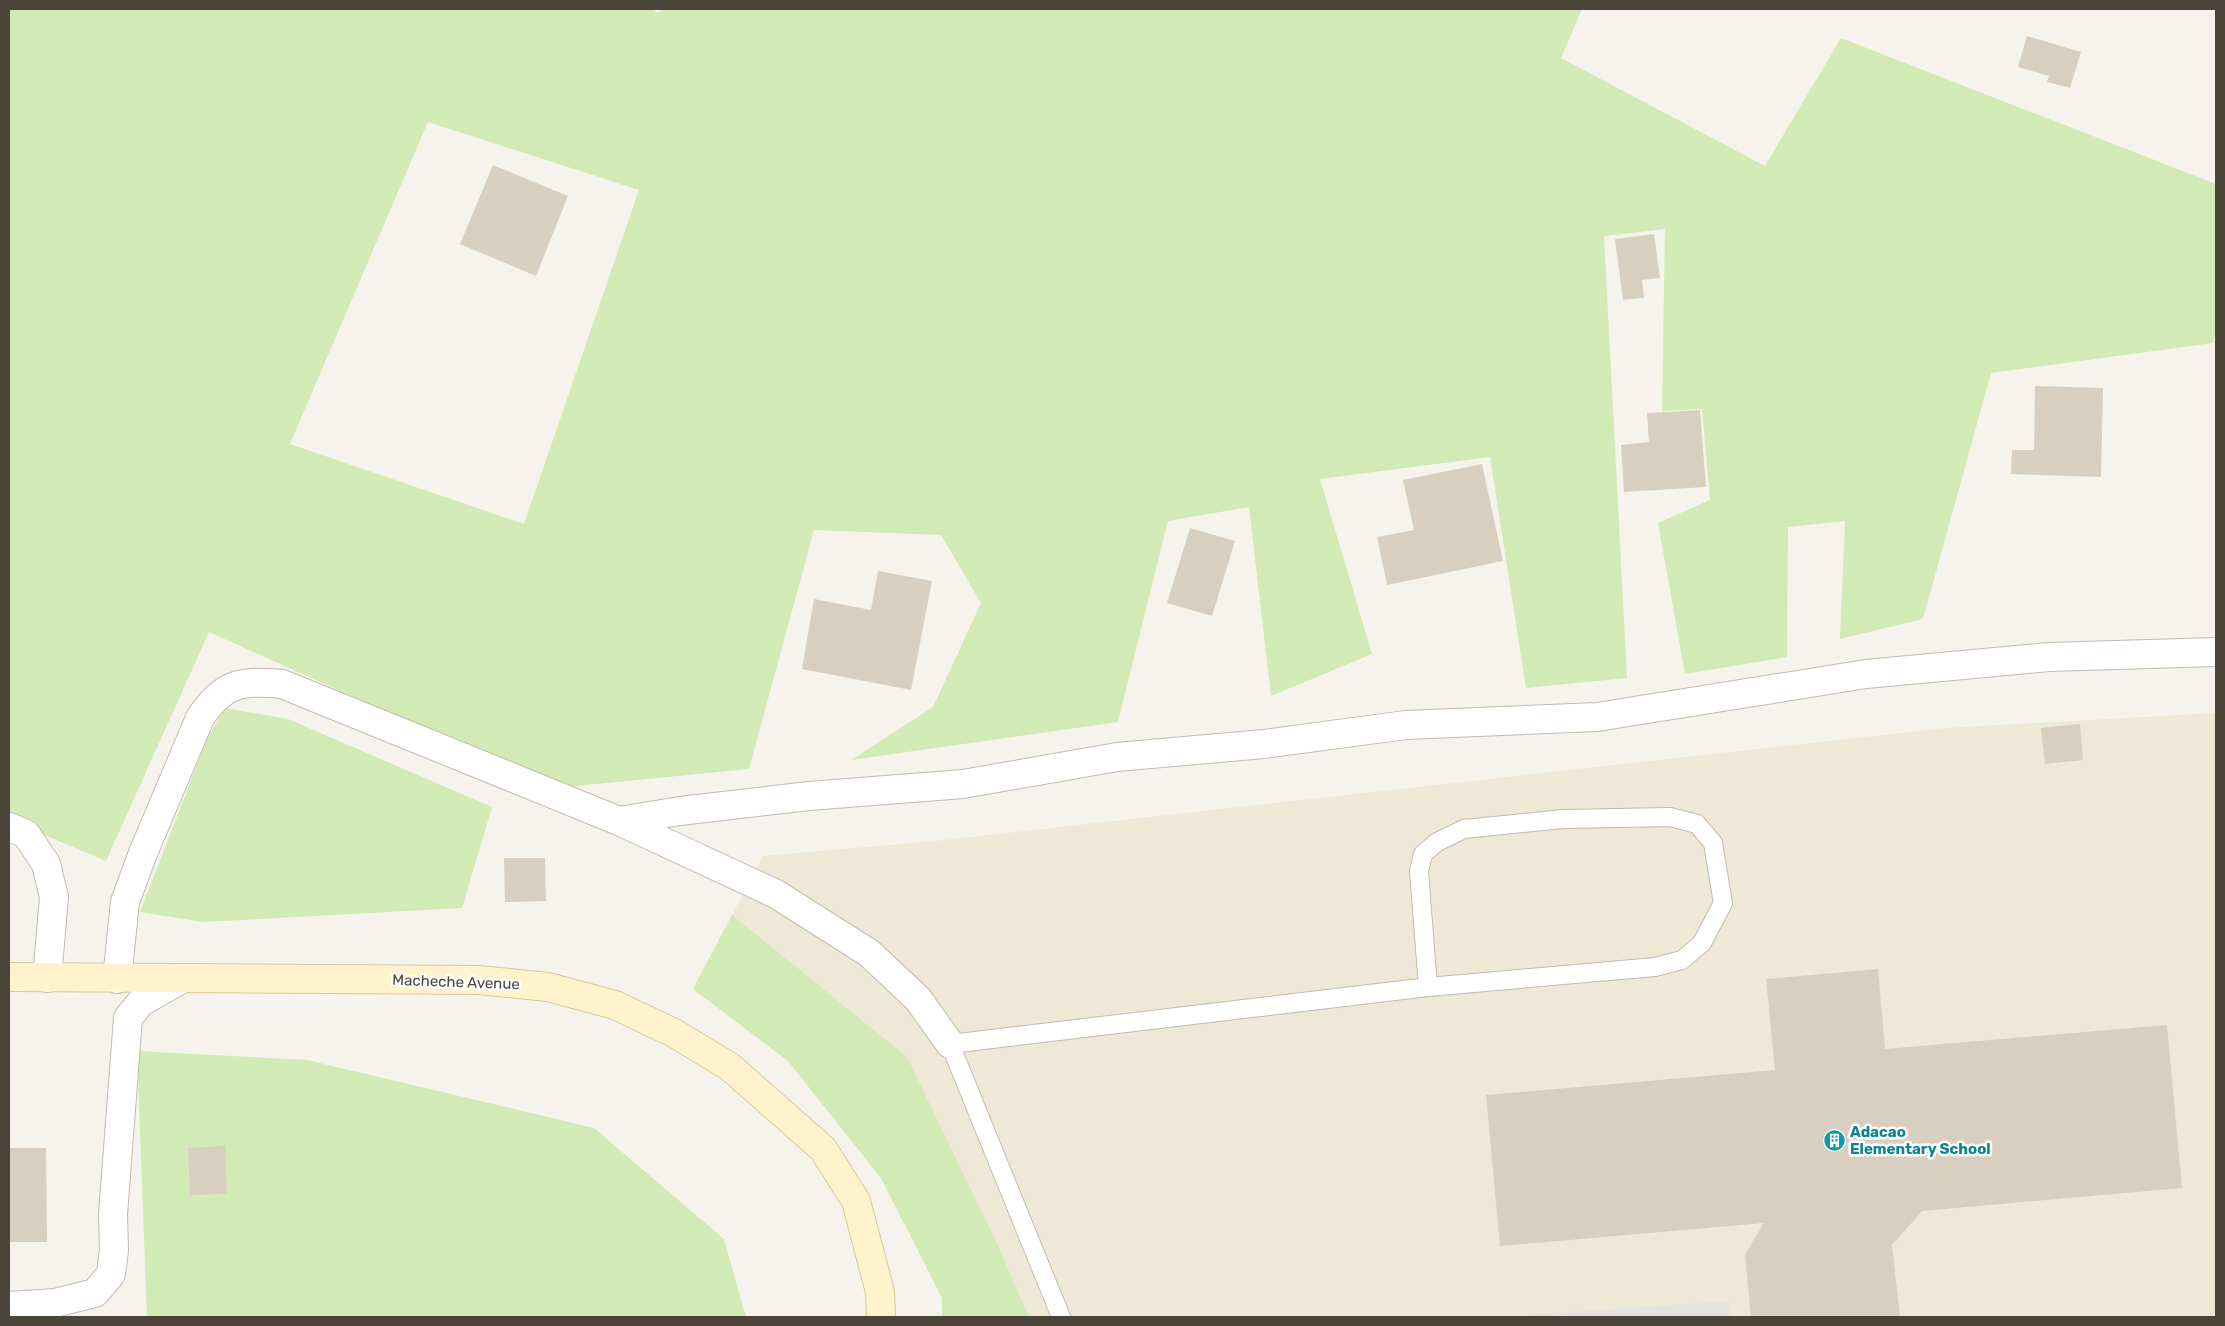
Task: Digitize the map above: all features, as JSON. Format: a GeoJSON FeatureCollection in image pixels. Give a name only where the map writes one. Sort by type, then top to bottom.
{"type":"FeatureCollection","features":[{"type":"Feature","properties":{"kind":"main road","name":"Macheche Avenue"},"geometry":{"type":"LineString","coordinates":[[9,977],[479,980],[548,987],[615,1005],[674,1033],[730,1067],[823,1149],[856,1201],[880,1292],[881,1317]]}},
{"type":"Feature","properties":{"kind":"street"},"geometry":{"type":"LineString","coordinates":[[619,821],[680,811],[809,796],[963,784],[1117,757],[1264,744],[1406,725],[1597,717],[1866,674],[2049,658],[2216,652]]}},
{"type":"Feature","properties":{"kind":"street"},"geometry":{"type":"LineString","coordinates":[[117,979],[125,902],[142,853],[200,718],[210,703],[226,690],[254,681],[282,684],[619,821],[776,894],[869,953],[918,999],[950,1044]]}},
{"type":"Feature","properties":{"kind":"street"},"geometry":{"type":"LineString","coordinates":[[9,827],[26,834],[46,864],[54,897],[47,978]]}},
{"type":"Feature","properties":{"kind":"street"},"geometry":{"type":"LineString","coordinates":[[9,1306],[55,1304],[95,1292],[110,1274],[114,1250],[113,1214],[128,1018],[142,1002],[182,979]]}},
{"type":"Feature","properties":{"kind":"lane"},"geometry":{"type":"LineString","coordinates":[[1061,1317],[950,1044],[1428,987],[1655,967],[1682,960],[1702,943],[1722,903],[1713,843],[1697,824],[1670,817],[1563,819],[1464,829],[1437,842],[1423,854],[1419,871],[1428,987]]}},
{"type":"Feature","properties":{"kind":"shaded area"},"geometry":{"type":"Polygon","coordinates":[[[2216,713],[2216,1317],[942,1317],[942,1298],[881,1178],[788,1061],[693,989],[763,856],[935,841],[1945,728],[2216,713]]]}},
{"type":"Feature","properties":{"kind":"shaded area"},"geometry":{"type":"Polygon","coordinates":[[[1729,1301],[1730,1317],[1497,1317],[1729,1301]]]}},
{"type":"Feature","properties":{"kind":"green space"},"geometry":{"type":"Polygon","coordinates":[[[9,9],[653,9],[657,13],[665,9],[1582,9],[1561,58],[1765,166],[1841,38],[2216,184],[2216,329],[2213,343],[1991,373],[1923,619],[1840,639],[1845,521],[1788,527],[1787,657],[1685,674],[1658,523],[1710,500],[1702,409],[1662,411],[1665,229],[1604,236],[1627,678],[1526,688],[1490,457],[1320,479],[1372,654],[1271,696],[1249,507],[1168,521],[1118,722],[851,760],[933,707],[981,603],[941,535],[814,530],[749,769],[556,788],[209,632],[106,861],[9,820],[9,9]],[[428,122],[290,444],[524,524],[639,190],[428,122]]]}},
{"type":"Feature","properties":{"kind":"green space"},"geometry":{"type":"Polygon","coordinates":[[[225,708],[288,719],[492,807],[462,908],[203,922],[140,912],[207,739],[225,708]]]}},
{"type":"Feature","properties":{"kind":"green space"},"geometry":{"type":"Polygon","coordinates":[[[732,915],[907,1057],[995,1239],[1029,1317],[942,1317],[942,1298],[881,1178],[788,1061],[693,989],[732,915]]]}},
{"type":"Feature","properties":{"kind":"green space"},"geometry":{"type":"Polygon","coordinates":[[[137,1051],[307,1060],[594,1128],[724,1239],[746,1317],[147,1317],[137,1051]]]}},
{"type":"Feature","properties":{"kind":"building"},"geometry":{"type":"Polygon","coordinates":[[[2027,36],[2081,52],[2070,88],[2047,82],[2049,76],[2018,67],[2027,36]]]}},
{"type":"Feature","properties":{"kind":"building"},"geometry":{"type":"Polygon","coordinates":[[[493,165],[568,196],[536,276],[460,244],[493,165]]]}},
{"type":"Feature","properties":{"kind":"building"},"geometry":{"type":"Polygon","coordinates":[[[1654,234],[1660,278],[1642,280],[1644,298],[1623,300],[1615,239],[1654,234]]]}},
{"type":"Feature","properties":{"kind":"building"},"geometry":{"type":"Polygon","coordinates":[[[2035,386],[2103,388],[2101,477],[2011,474],[2012,450],[2034,450],[2035,386]]]}},
{"type":"Feature","properties":{"kind":"building"},"geometry":{"type":"Polygon","coordinates":[[[1700,410],[1706,487],[1624,492],[1621,445],[1649,442],[1647,413],[1700,410]]]}},
{"type":"Feature","properties":{"kind":"building"},"geometry":{"type":"Polygon","coordinates":[[[1482,464],[1503,561],[1387,585],[1377,537],[1414,530],[1403,480],[1482,464]]]}},
{"type":"Feature","properties":{"kind":"building"},"geometry":{"type":"Polygon","coordinates":[[[1190,528],[1235,541],[1212,616],[1167,603],[1190,528]]]}},
{"type":"Feature","properties":{"kind":"building"},"geometry":{"type":"Polygon","coordinates":[[[878,571],[932,581],[911,690],[802,669],[814,599],[871,610],[878,571]]]}},
{"type":"Feature","properties":{"kind":"building"},"geometry":{"type":"Polygon","coordinates":[[[2080,724],[2083,760],[2045,764],[2041,728],[2080,724]]]}},
{"type":"Feature","properties":{"kind":"building"},"geometry":{"type":"Polygon","coordinates":[[[504,858],[545,858],[546,901],[505,902],[504,858]]]}},
{"type":"Feature","properties":{"kind":"building","name":"Adacao Elementary School"},"geometry":{"type":"Polygon","coordinates":[[[1878,969],[1885,1049],[2167,1025],[2182,1188],[1922,1211],[1892,1245],[1900,1317],[1751,1317],[1745,1254],[1764,1223],[1500,1246],[1486,1095],[1775,1070],[1766,979],[1878,969]]]}},
{"type":"Feature","properties":{"kind":"building"},"geometry":{"type":"Polygon","coordinates":[[[225,1146],[227,1194],[190,1195],[188,1148],[225,1146]]]}},
{"type":"Feature","properties":{"kind":"building"},"geometry":{"type":"Polygon","coordinates":[[[9,1148],[46,1148],[47,1242],[9,1242],[9,1148]]]}},
{"type":"Feature","properties":{"kind":"place","name":"Adacao Elementary School"},"geometry":{"type":"Point","coordinates":[1834,1141]}}]}
